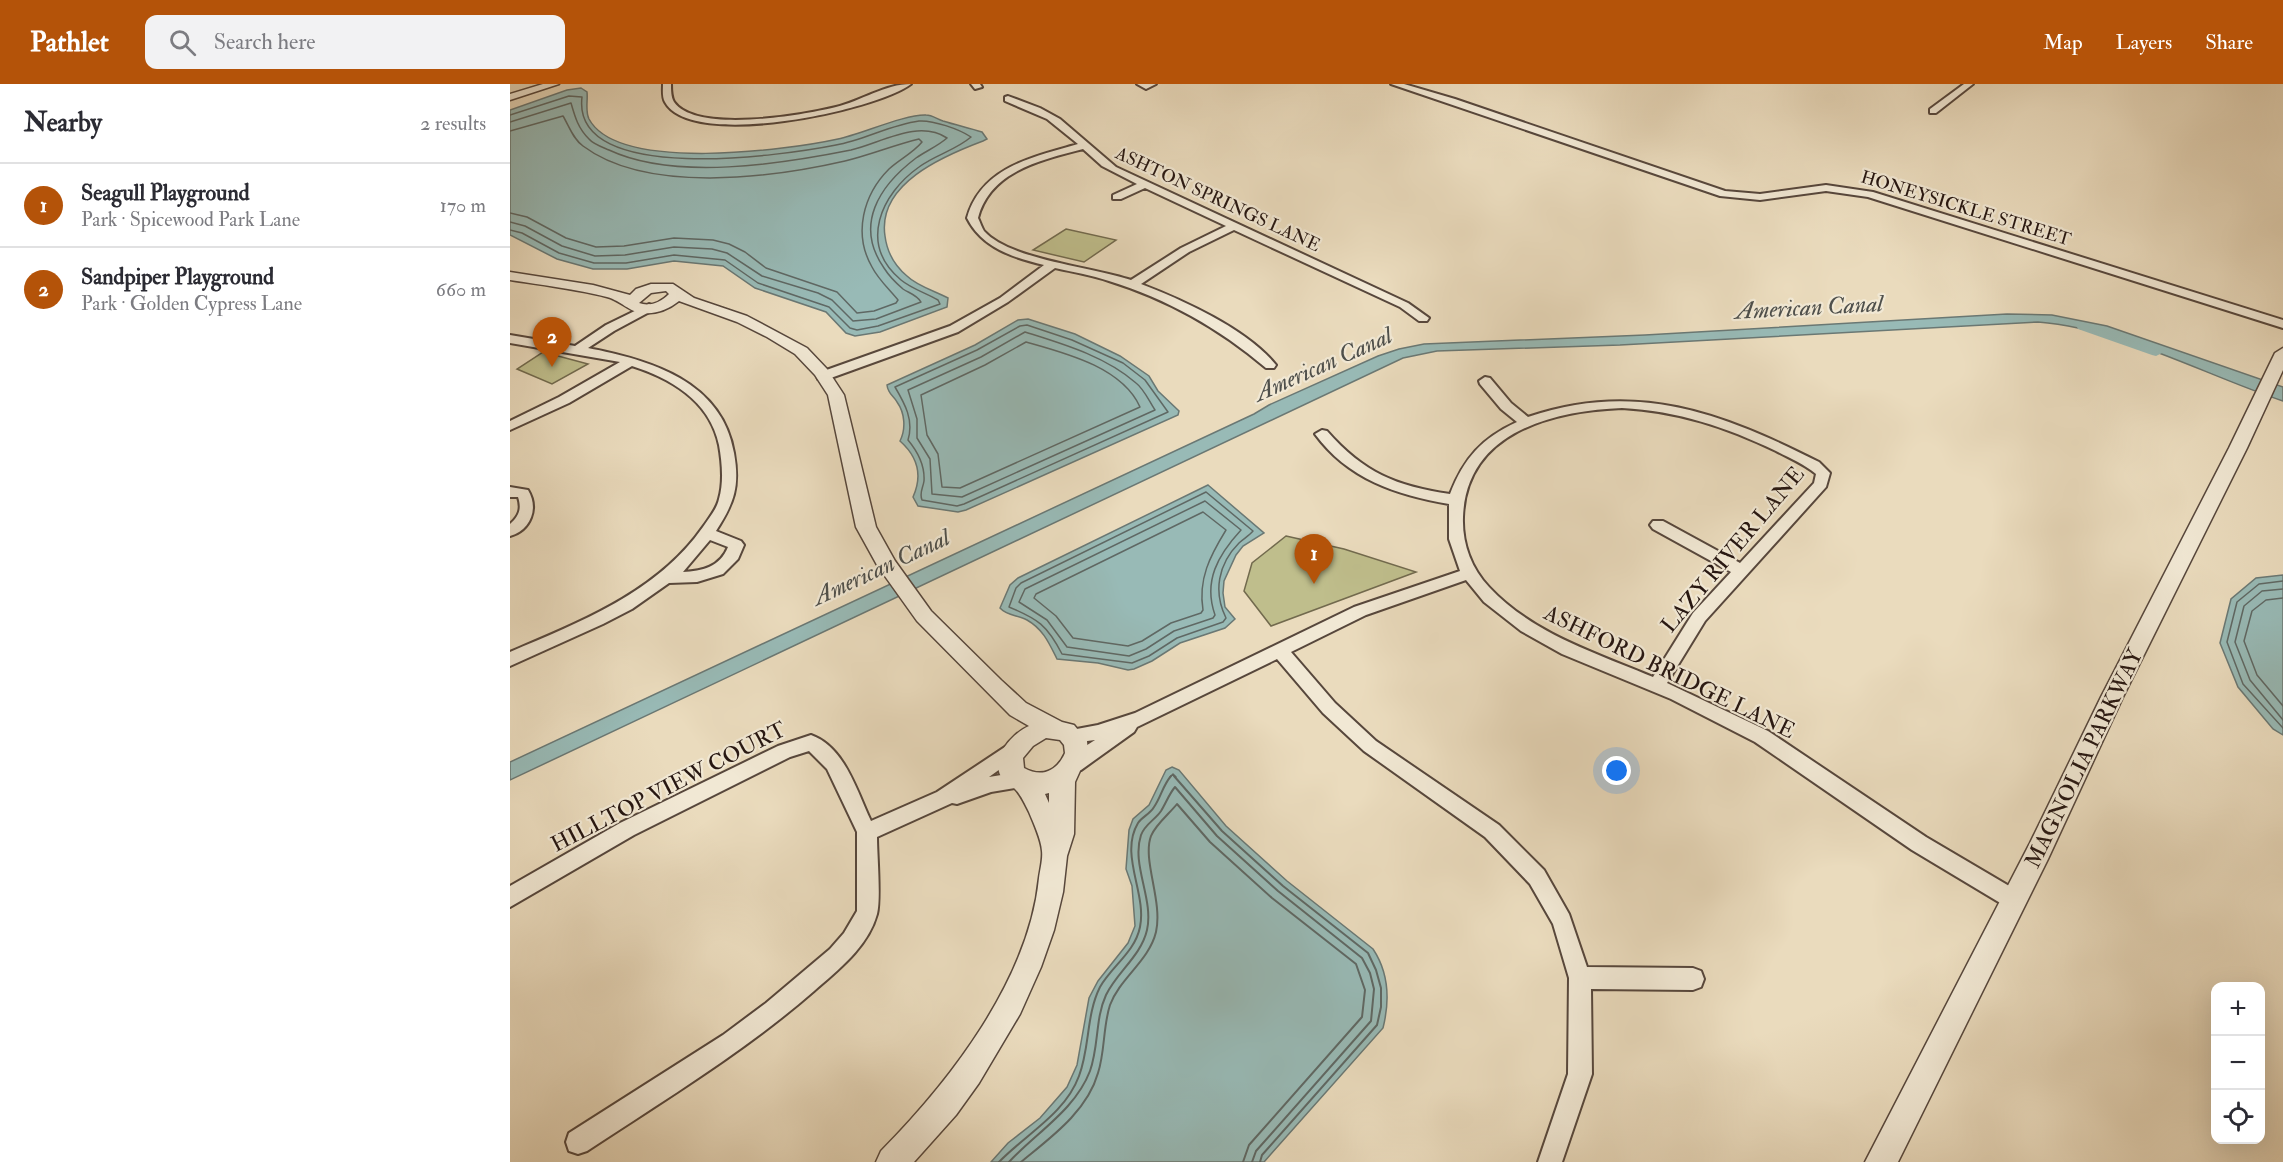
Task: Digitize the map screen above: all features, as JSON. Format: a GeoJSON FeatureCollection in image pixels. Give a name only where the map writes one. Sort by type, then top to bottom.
{"type":"FeatureCollection","features":[{"type":"Feature","properties":{"kind":"street"},"geometry":{"type":"LineString","coordinates":[[510,98],[554,84]]}},
{"type":"Feature","properties":{"kind":"street"},"geometry":{"type":"LineString","coordinates":[[667,84],[669,102],[677,111],[712,121],[742,122],[773,121],[823,113],[853,105],[907,84]]}},
{"type":"Feature","properties":{"kind":"street","name":"HONEYSICKLE STREET"},"geometry":{"type":"LineString","coordinates":[[1395,84],[1452,101],[1724,194],[1760,197],[1826,188],[1869,194],[2283,324]]}},
{"type":"Feature","properties":{"kind":"street"},"geometry":{"type":"LineString","coordinates":[[1933,111],[1969,84]]}},
{"type":"Feature","properties":{"kind":"street","name":"ASHTON SPRINGS LANE"},"geometry":{"type":"LineString","coordinates":[[1008,99],[1052,118],[1066,128],[1098,160],[1144,184],[1404,305],[1423,318]]}},
{"type":"Feature","properties":{"kind":"street"},"geometry":{"type":"LineString","coordinates":[[1083,146],[1033,160],[994,181],[984,191],[974,207],[973,221],[984,236],[998,247],[1052,265],[1096,274],[1131,285],[1207,316],[1238,337],[1270,365]]}},
{"type":"Feature","properties":{"kind":"street"},"geometry":{"type":"LineString","coordinates":[[1116,197],[1144,184]]}},
{"type":"Feature","properties":{"kind":"street"},"geometry":{"type":"LineString","coordinates":[[1131,285],[1185,250],[1233,226]]}},
{"type":"Feature","properties":{"kind":"street"},"geometry":{"type":"LineString","coordinates":[[823,376],[954,329],[1004,300],[1052,265]]}},
{"type":"Feature","properties":{"kind":"street"},"geometry":{"type":"LineString","coordinates":[[510,276],[625,296],[637,308],[716,310]]}},
{"type":"Feature","properties":{"kind":"street"},"geometry":{"type":"LineString","coordinates":[[610,328],[638,294],[653,289]]}},
{"type":"Feature","properties":{"kind":"street"},"geometry":{"type":"LineString","coordinates":[[600,291],[673,289],[677,294],[742,319],[801,351],[836,395],[866,527],[889,567],[941,636],[1018,709],[1063,732],[1078,748],[1060,791],[1061,835],[1055,853],[1050,892],[1029,961],[1008,1008],[967,1074],[932,1118],[892,1162]]}},
{"type":"Feature","properties":{"kind":"street"},"geometry":{"type":"LineString","coordinates":[[577,350],[610,328],[670,302],[677,294]]}},
{"type":"Feature","properties":{"kind":"street"},"geometry":{"type":"LineString","coordinates":[[510,339],[631,361],[668,375],[685,385],[712,412],[721,426],[730,473],[727,499],[708,534],[665,577],[625,605],[591,623],[510,659]]}},
{"type":"Feature","properties":{"kind":"street","name":"MAGNOLIA PARKWAY"},"geometry":{"type":"LineString","coordinates":[[1881,1162],[2014,900],[2283,353]]}},
{"type":"Feature","properties":{"kind":"street"},"geometry":{"type":"LineString","coordinates":[[510,426],[564,400],[631,361]]}},
{"type":"Feature","properties":{"kind":"street"},"geometry":{"type":"LineString","coordinates":[[867,832],[944,798],[1037,732],[1098,732],[1141,718],[1360,611],[1468,574],[1457,545],[1453,511],[1455,500],[1466,471],[1485,447],[1525,421],[1506,406],[1485,381]]}},
{"type":"Feature","properties":{"kind":"street","name":"LAZY RIVER LANE"},"geometry":{"type":"LineString","coordinates":[[1525,421],[1557,411],[1590,405],[1622,404],[1680,410],[1732,424],[1814,465],[1823,473],[1821,484],[1699,617],[1682,641],[1657,686]]}},
{"type":"Feature","properties":{"kind":"street"},"geometry":{"type":"LineString","coordinates":[[1322,434],[1338,455],[1365,474],[1389,486],[1413,493],[1455,500]]}},
{"type":"Feature","properties":{"kind":"street"},"geometry":{"type":"LineString","coordinates":[[510,492],[523,493],[526,498],[526,515],[522,522],[510,531]]}},
{"type":"Feature","properties":{"kind":"street"},"geometry":{"type":"LineString","coordinates":[[1658,525],[1740,570]]}},
{"type":"Feature","properties":{"kind":"street"},"geometry":{"type":"LineString","coordinates":[[665,577],[690,579],[724,565],[733,555],[736,545],[726,539],[708,534]]}},
{"type":"Feature","properties":{"kind":"street","name":"ASHFORD BRIDGE LANE"},"geometry":{"type":"LineString","coordinates":[[1468,574],[1491,598],[1545,639],[1657,686],[1743,727],[1793,756],[1937,856],[2014,900]]}},
{"type":"Feature","properties":{"kind":"street"},"geometry":{"type":"LineString","coordinates":[[1279,650],[1329,708],[1370,746],[1492,831],[1536,877],[1562,921],[1580,978],[1580,1074],[1550,1162]]}},
{"type":"Feature","properties":{"kind":"street"},"geometry":{"type":"LineString","coordinates":[[1018,709],[1023,722],[1010,766],[1013,774],[1022,781],[1038,803],[1048,826],[1055,853]]}},
{"type":"Feature","properties":{"kind":"street"},"geometry":{"type":"LineString","coordinates":[[944,798],[967,794],[991,784],[1022,781],[1040,784],[1069,769],[1141,718]]}},
{"type":"Feature","properties":{"kind":"street","name":"HILLTOP VIEW COURT"},"geometry":{"type":"LineString","coordinates":[[510,897],[627,829],[785,751],[811,743],[825,753],[834,764],[867,832],[867,913],[852,940],[838,956],[774,1011],[672,1083],[578,1142]]}},
{"type":"Feature","properties":{"kind":"street"},"geometry":{"type":"LineString","coordinates":[[1580,978],[1693,979]]}},
{"type":"Feature","properties":{"kind":"shaded area"},"geometry":{"type":"Polygon","coordinates":[[[1066,229],[1116,240],[1084,262],[1033,250],[1066,229]]]}},
{"type":"Feature","properties":{"kind":"shaded area"},"geometry":{"type":"Polygon","coordinates":[[[543,352],[588,364],[552,384],[517,369],[543,352]]]}},
{"type":"Feature","properties":{"kind":"shaded area"},"geometry":{"type":"Polygon","coordinates":[[[1286,536],[1344,549],[1416,572],[1271,626],[1244,591],[1252,563],[1286,536]]]}},
{"type":"Feature","properties":{"kind":"water"},"geometry":{"type":"Polygon","coordinates":[[[581,88],[587,92],[589,119],[606,136],[633,146],[667,152],[745,152],[814,144],[895,121],[926,115],[982,132],[987,139],[932,164],[902,187],[891,201],[885,218],[886,242],[895,263],[911,280],[948,298],[947,307],[880,332],[855,336],[846,333],[826,312],[755,288],[723,266],[674,261],[627,269],[593,269],[557,259],[510,235],[510,110],[567,90],[581,88]]]}},
{"type":"Feature","properties":{"kind":"water","name":"American Canal"},"geometry":{"type":"Polygon","coordinates":[[[2007,314],[2052,315],[2107,326],[2283,387],[2283,401],[2101,333],[2038,322],[1620,345],[1437,351],[1403,358],[510,780],[510,762],[1269,405],[1378,356],[1399,349],[1424,344],[1645,335],[2007,314]]]}},
{"type":"Feature","properties":{"kind":"water"},"geometry":{"type":"Polygon","coordinates":[[[1028,319],[1075,334],[1120,356],[1149,376],[1158,391],[1179,411],[1178,415],[966,510],[958,512],[918,506],[913,497],[918,481],[917,467],[911,453],[900,441],[903,416],[900,406],[887,385],[975,345],[1018,320],[1028,319]]]}},
{"type":"Feature","properties":{"kind":"water"},"geometry":{"type":"Polygon","coordinates":[[[1208,485],[1264,533],[1243,546],[1236,555],[1224,581],[1225,607],[1235,619],[1225,628],[1180,643],[1152,661],[1128,670],[1098,663],[1057,659],[1045,637],[1037,628],[1027,620],[1006,613],[1000,608],[1010,585],[1018,578],[1208,485]]]}},
{"type":"Feature","properties":{"kind":"water"},"geometry":{"type":"Polygon","coordinates":[[[2283,575],[2283,735],[2273,729],[2238,687],[2220,643],[2231,599],[2256,578],[2283,575]]]}},
{"type":"Feature","properties":{"kind":"water"},"geometry":{"type":"Polygon","coordinates":[[[1172,767],[1179,770],[1226,826],[1287,881],[1373,949],[1382,968],[1387,987],[1387,1007],[1383,1028],[1264,1162],[991,1162],[1008,1143],[1040,1118],[1067,1087],[1077,1065],[1089,998],[1098,981],[1128,943],[1135,926],[1132,886],[1126,869],[1129,830],[1133,819],[1149,805],[1166,770],[1172,767]]]}},
{"type":"Feature","properties":{"kind":"waterway","name":"American Canal"},"geometry":{"type":"LineString","coordinates":[[2082,327],[2156,353]]}},
{"type":"Feature","properties":{"kind":"place","name":"Sandpiper Playground"},"geometry":{"type":"Point","coordinates":[552,367]}},
{"type":"Feature","properties":{"kind":"place","name":"Seagull Playground"},"geometry":{"type":"Point","coordinates":[1314,584]}}]}
